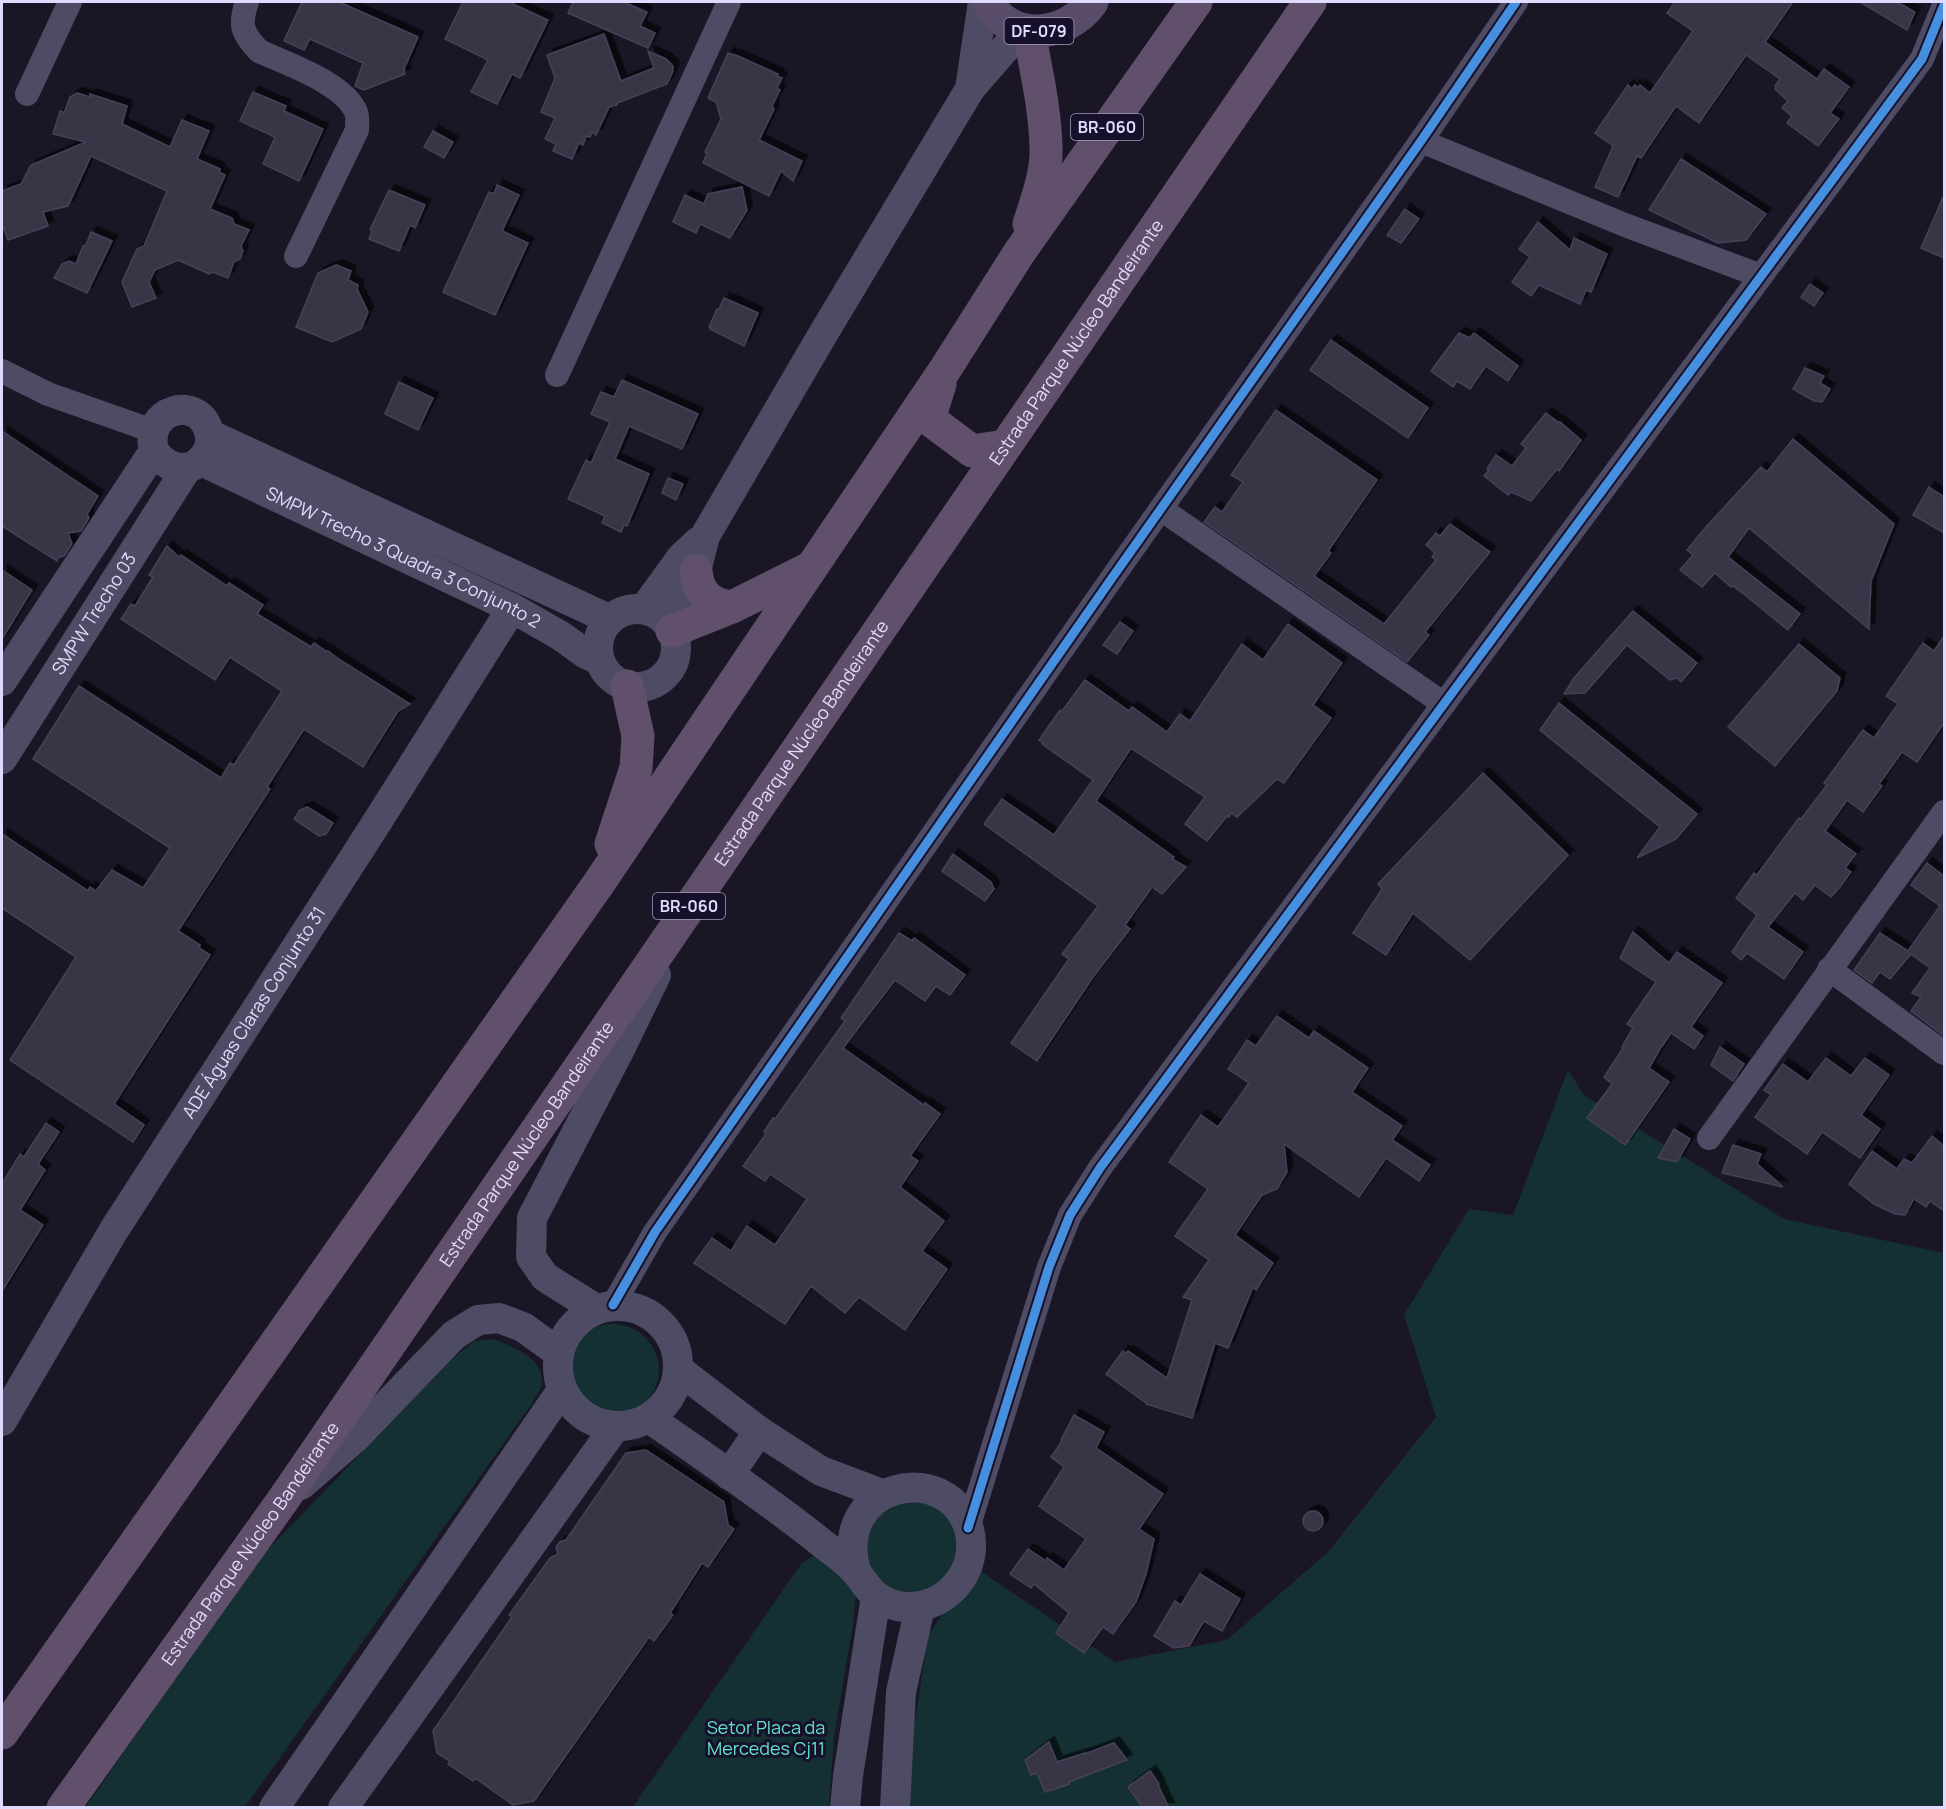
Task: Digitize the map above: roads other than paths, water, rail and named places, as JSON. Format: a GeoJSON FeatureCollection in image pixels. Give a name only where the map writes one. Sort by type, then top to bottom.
{"type":"FeatureCollection","features":[{"type":"Feature","properties":{"kind":"highway","name":"BR-060"},"geometry":{"type":"LineString","coordinates":[[2,1733],[599,883],[809,568],[946,368],[1019,253],[1196,2]]}},
{"type":"Feature","properties":{"kind":"highway","name":"Estrada Parque Núcleo Bandeirante"},"geometry":{"type":"LineString","coordinates":[[63,1808],[283,1500],[1310,2]]}},
{"type":"Feature","properties":{"kind":"highway"},"geometry":{"type":"LineString","coordinates":[[1019,253],[1041,190],[1046,149],[1043,112],[1025,30]]}},
{"type":"Feature","properties":{"kind":"highway"},"geometry":{"type":"LineString","coordinates":[[946,368],[929,419],[972,451],[1005,446]]}},
{"type":"Feature","properties":{"kind":"highway"},"geometry":{"type":"LineString","coordinates":[[660,620],[732,607],[809,568]]}},
{"type":"Feature","properties":{"kind":"highway"},"geometry":{"type":"LineString","coordinates":[[696,571],[700,589],[706,597],[721,606],[732,607]]}},
{"type":"Feature","properties":{"kind":"highway"},"geometry":{"type":"LineString","coordinates":[[599,883],[636,768],[638,736],[627,686]]}},
{"type":"Feature","properties":{"kind":"main road","name":"DF-079"},"geometry":{"type":"LineString","coordinates":[[988,2],[994,13],[1010,25],[1025,30],[1048,31],[1077,18],[1092,2]]}},
{"type":"Feature","properties":{"kind":"street"},"geometry":{"type":"LineString","coordinates":[[27,94],[70,2]]}},
{"type":"Feature","properties":{"kind":"street"},"geometry":{"type":"LineString","coordinates":[[247,2],[242,18],[243,31],[254,46],[259,51],[337,88],[350,100],[357,114],[357,130],[296,256]]}},
{"type":"Feature","properties":{"kind":"street"},"geometry":{"type":"LineString","coordinates":[[557,375],[729,2]]}},
{"type":"Feature","properties":{"kind":"street"},"geometry":{"type":"LineString","coordinates":[[970,89],[983,2]]}},
{"type":"Feature","properties":{"kind":"street"},"geometry":{"type":"LineString","coordinates":[[605,1307],[655,1232],[1421,141],[1516,2]]}},
{"type":"Feature","properties":{"kind":"street"},"geometry":{"type":"LineString","coordinates":[[968,1528],[1046,1278],[1070,1215],[1107,1158],[1922,59],[1944,5]]}},
{"type":"Feature","properties":{"kind":"street"},"geometry":{"type":"LineString","coordinates":[[660,620],[696,571],[705,536],[829,323],[970,89],[1025,30]]}},
{"type":"Feature","properties":{"kind":"street"},"geometry":{"type":"LineString","coordinates":[[1421,141],[1625,225],[1761,276]]}},
{"type":"Feature","properties":{"kind":"street"},"geometry":{"type":"LineString","coordinates":[[2,371],[154,441],[162,462],[174,468],[199,455],[207,424],[199,416],[189,411],[178,410],[167,413],[158,421],[154,441],[2,681]]}},
{"type":"Feature","properties":{"kind":"street","name":"SMPW Trecho 3 Quadra 3 Conjunto 2"},"geometry":{"type":"LineString","coordinates":[[199,455],[512,608],[599,660],[603,670],[610,677],[627,686]]}},
{"type":"Feature","properties":{"kind":"street","name":"SMPW Trecho 3 Quadra 3 Conjunto 2"},"geometry":{"type":"LineString","coordinates":[[199,455],[609,619]]}},
{"type":"Feature","properties":{"kind":"street","name":"SMPW Trecho 03"},"geometry":{"type":"LineString","coordinates":[[2,759],[199,455]]}},
{"type":"Feature","properties":{"kind":"street"},"geometry":{"type":"LineString","coordinates":[[1161,509],[1444,705]]}},
{"type":"Feature","properties":{"kind":"street"},"geometry":{"type":"LineString","coordinates":[[660,620],[681,558],[705,536]]}},
{"type":"Feature","properties":{"kind":"street"},"geometry":{"type":"LineString","coordinates":[[62,589],[96,613]]}},
{"type":"Feature","properties":{"kind":"street","name":"ADE Águas Claras Conjunto 31"},"geometry":{"type":"LineString","coordinates":[[2,1422],[114,1230],[366,840],[512,608]]}},
{"type":"Feature","properties":{"kind":"street"},"geometry":{"type":"LineString","coordinates":[[599,660],[598,638],[609,619],[620,612],[632,609],[660,620],[675,641],[676,652],[673,663],[667,673],[649,686],[627,686]]}},
{"type":"Feature","properties":{"kind":"street"},"geometry":{"type":"LineString","coordinates":[[1709,1138],[1944,812]]}},
{"type":"Feature","properties":{"kind":"street"},"geometry":{"type":"LineString","coordinates":[[605,1307],[545,1277],[531,1257],[532,1218],[620,1049],[687,909]]}},
{"type":"Feature","properties":{"kind":"street"},"geometry":{"type":"LineString","coordinates":[[1829,969],[1944,1053]]}},
{"type":"Feature","properties":{"kind":"street"},"geometry":{"type":"LineString","coordinates":[[631,1306],[647,1312],[661,1322],[672,1336],[678,1353],[679,1370],[674,1389],[664,1405],[649,1418],[633,1425],[615,1426],[598,1423],[584,1416],[571,1404],[562,1390],[558,1372],[559,1353],[566,1334],[579,1319],[605,1307],[631,1306]]}},
{"type":"Feature","properties":{"kind":"street"},"geometry":{"type":"LineString","coordinates":[[283,1500],[354,1439],[454,1335],[478,1320],[499,1318],[523,1327],[559,1353]]}},
{"type":"Feature","properties":{"kind":"street"},"geometry":{"type":"LineString","coordinates":[[679,1370],[759,1431],[821,1471],[882,1494]]}},
{"type":"Feature","properties":{"kind":"street"},"geometry":{"type":"LineString","coordinates":[[274,1808],[562,1390]]}},
{"type":"Feature","properties":{"kind":"street"},"geometry":{"type":"LineString","coordinates":[[649,1418],[812,1536],[856,1572]]}},
{"type":"Feature","properties":{"kind":"street"},"geometry":{"type":"LineString","coordinates":[[344,1808],[615,1426]]}},
{"type":"Feature","properties":{"kind":"street"},"geometry":{"type":"LineString","coordinates":[[729,1475],[759,1431]]}},
{"type":"Feature","properties":{"kind":"street"},"geometry":{"type":"LineString","coordinates":[[902,1488],[923,1488],[943,1496],[958,1509],[968,1528],[971,1545],[969,1562],[963,1578],[951,1592],[937,1602],[920,1607],[897,1605],[876,1596],[864,1585],[856,1572],[852,1555],[852,1538],[857,1522],[866,1508],[882,1494],[902,1488]]}},
{"type":"Feature","properties":{"kind":"street"},"geometry":{"type":"LineString","coordinates":[[845,1808],[876,1596]]}},
{"type":"Feature","properties":{"kind":"street"},"geometry":{"type":"LineString","coordinates":[[895,1808],[901,1692],[920,1607]]}},
{"type":"Feature","properties":{"kind":"park label","name":"Setor Placa da Mercedes Cj11"},"geometry":{"type":"Point","coordinates":[766,1738]}}]}
